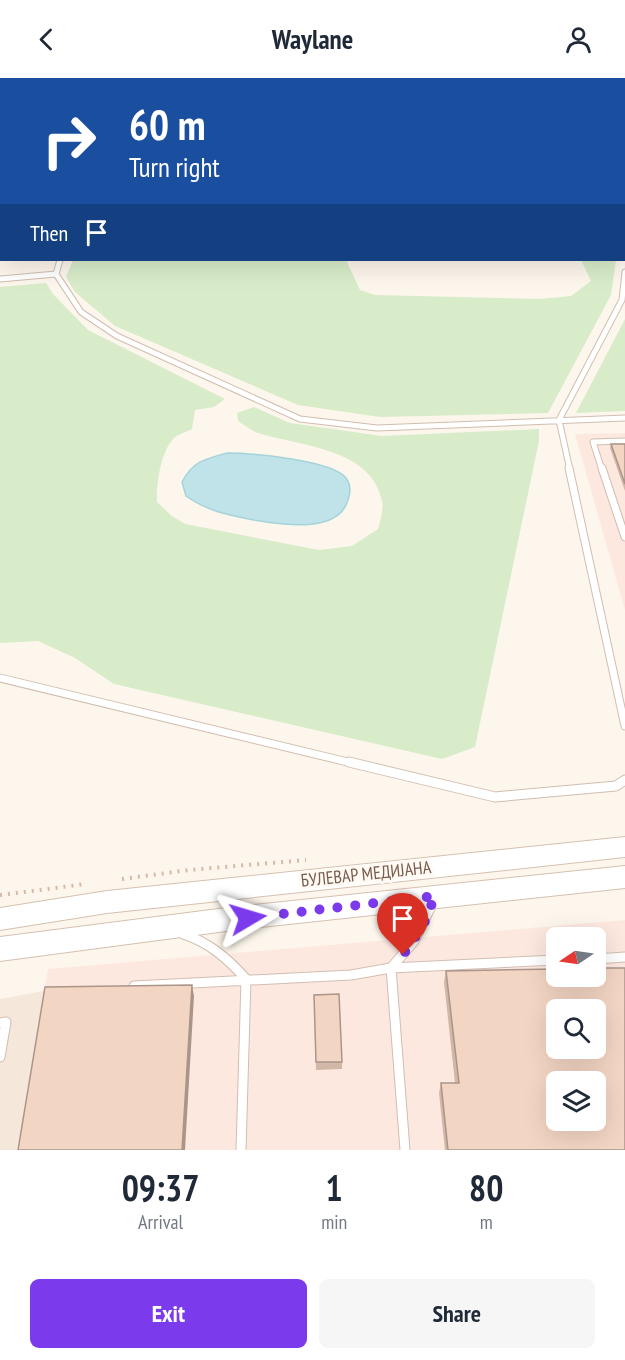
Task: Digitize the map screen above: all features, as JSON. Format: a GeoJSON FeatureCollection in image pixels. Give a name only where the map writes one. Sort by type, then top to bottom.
{"type":"FeatureCollection","features":[{"type":"Feature","properties":{"kind":"main road","name":"БУЛЕВАР МЕДИЈАНА"},"geometry":{"type":"LineString","coordinates":[[0,919],[107,902],[625,847]]}},
{"type":"Feature","properties":{"kind":"main road","name":"БУЛЕВАР МЕДИЈАНА"},"geometry":{"type":"LineString","coordinates":[[0,949],[435,896],[625,877]]}},
{"type":"Feature","properties":{"kind":"lane"},"geometry":{"type":"LineString","coordinates":[[60,261],[56,274],[81,312],[117,336],[300,419],[377,428],[625,418]]}},
{"type":"Feature","properties":{"kind":"lane"},"geometry":{"type":"LineString","coordinates":[[625,272],[622,300],[559,420],[625,726]]}},
{"type":"Feature","properties":{"kind":"lane"},"geometry":{"type":"LineString","coordinates":[[0,279],[56,274]]}},
{"type":"Feature","properties":{"kind":"lane"},"geometry":{"type":"LineString","coordinates":[[625,441],[593,442],[625,537]]}},
{"type":"Feature","properties":{"kind":"lane"},"geometry":{"type":"LineString","coordinates":[[0,678],[495,798],[616,786],[625,780]]}},
{"type":"Feature","properties":{"kind":"lane"},"geometry":{"type":"LineString","coordinates":[[405,1150],[391,968],[414,941],[430,911],[435,896]]}},
{"type":"Feature","properties":{"kind":"lane"},"geometry":{"type":"LineString","coordinates":[[155,929],[182,933],[206,943],[221,953],[246,980],[242,1150]]}},
{"type":"Feature","properties":{"kind":"lane"},"geometry":{"type":"LineString","coordinates":[[606,958],[625,957]]}},
{"type":"Feature","properties":{"kind":"lane"},"geometry":{"type":"LineString","coordinates":[[129,987],[351,975],[391,968],[546,960]]}},
{"type":"Feature","properties":{"kind":"lane"},"geometry":{"type":"LineString","coordinates":[[0,1023],[6,1022],[0,1057]]}},
{"type":"Feature","properties":{"kind":"shaded area"},"geometry":{"type":"Polygon","coordinates":[[[625,433],[625,610],[575,434],[625,433]]]}},
{"type":"Feature","properties":{"kind":"shaded area"},"geometry":{"type":"Polygon","coordinates":[[[625,920],[625,1150],[17,1150],[48,969],[625,920]]]}},
{"type":"Feature","properties":{"kind":"shaded area"},"geometry":{"type":"Polygon","coordinates":[[[44,991],[17,1150],[0,1150],[0,999],[44,991]]]}},
{"type":"Feature","properties":{"kind":"green space"},"geometry":{"type":"Polygon","coordinates":[[[73,261],[346,261],[360,290],[375,295],[539,299],[571,296],[591,281],[581,261],[616,261],[611,295],[548,413],[380,417],[298,405],[115,326],[75,292],[66,277],[73,261]]]}},
{"type":"Feature","properties":{"kind":"green space"},"geometry":{"type":"Polygon","coordinates":[[[46,283],[53,294],[88,330],[225,399],[214,407],[195,410],[192,429],[174,438],[163,459],[157,486],[157,502],[185,524],[319,550],[352,546],[378,529],[382,501],[375,483],[364,470],[332,452],[258,433],[238,421],[237,413],[254,407],[290,423],[382,436],[539,429],[539,441],[475,747],[442,759],[114,684],[75,658],[38,641],[0,643],[0,287],[46,283]]]}},
{"type":"Feature","properties":{"kind":"green space"},"geometry":{"type":"Polygon","coordinates":[[[625,319],[625,411],[576,413],[625,319]]]}},
{"type":"Feature","properties":{"kind":"water"},"geometry":{"type":"Polygon","coordinates":[[[227,453],[272,456],[325,466],[346,478],[350,489],[348,500],[342,511],[333,518],[320,523],[292,525],[227,514],[210,509],[186,496],[182,482],[191,469],[206,459],[227,453]]]}},
{"type":"Feature","properties":{"kind":"building"},"geometry":{"type":"Polygon","coordinates":[[[611,444],[625,444],[625,484],[611,444]]]}},
{"type":"Feature","properties":{"kind":"building"},"geometry":{"type":"Polygon","coordinates":[[[606,968],[625,968],[625,1150],[448,1150],[441,1083],[459,1083],[446,971],[546,969],[546,987],[606,987],[606,968]]]}},
{"type":"Feature","properties":{"kind":"building"},"geometry":{"type":"Polygon","coordinates":[[[192,985],[182,1150],[18,1150],[45,987],[192,985]]]}},
{"type":"Feature","properties":{"kind":"building"},"geometry":{"type":"Polygon","coordinates":[[[339,994],[342,1062],[316,1062],[314,995],[339,994]]]}},
{"type":"Feature","properties":{"kind":"route"},"geometry":{"type":"LineString","coordinates":[[248,918],[435,896],[423,926],[403,955]]}}]}
